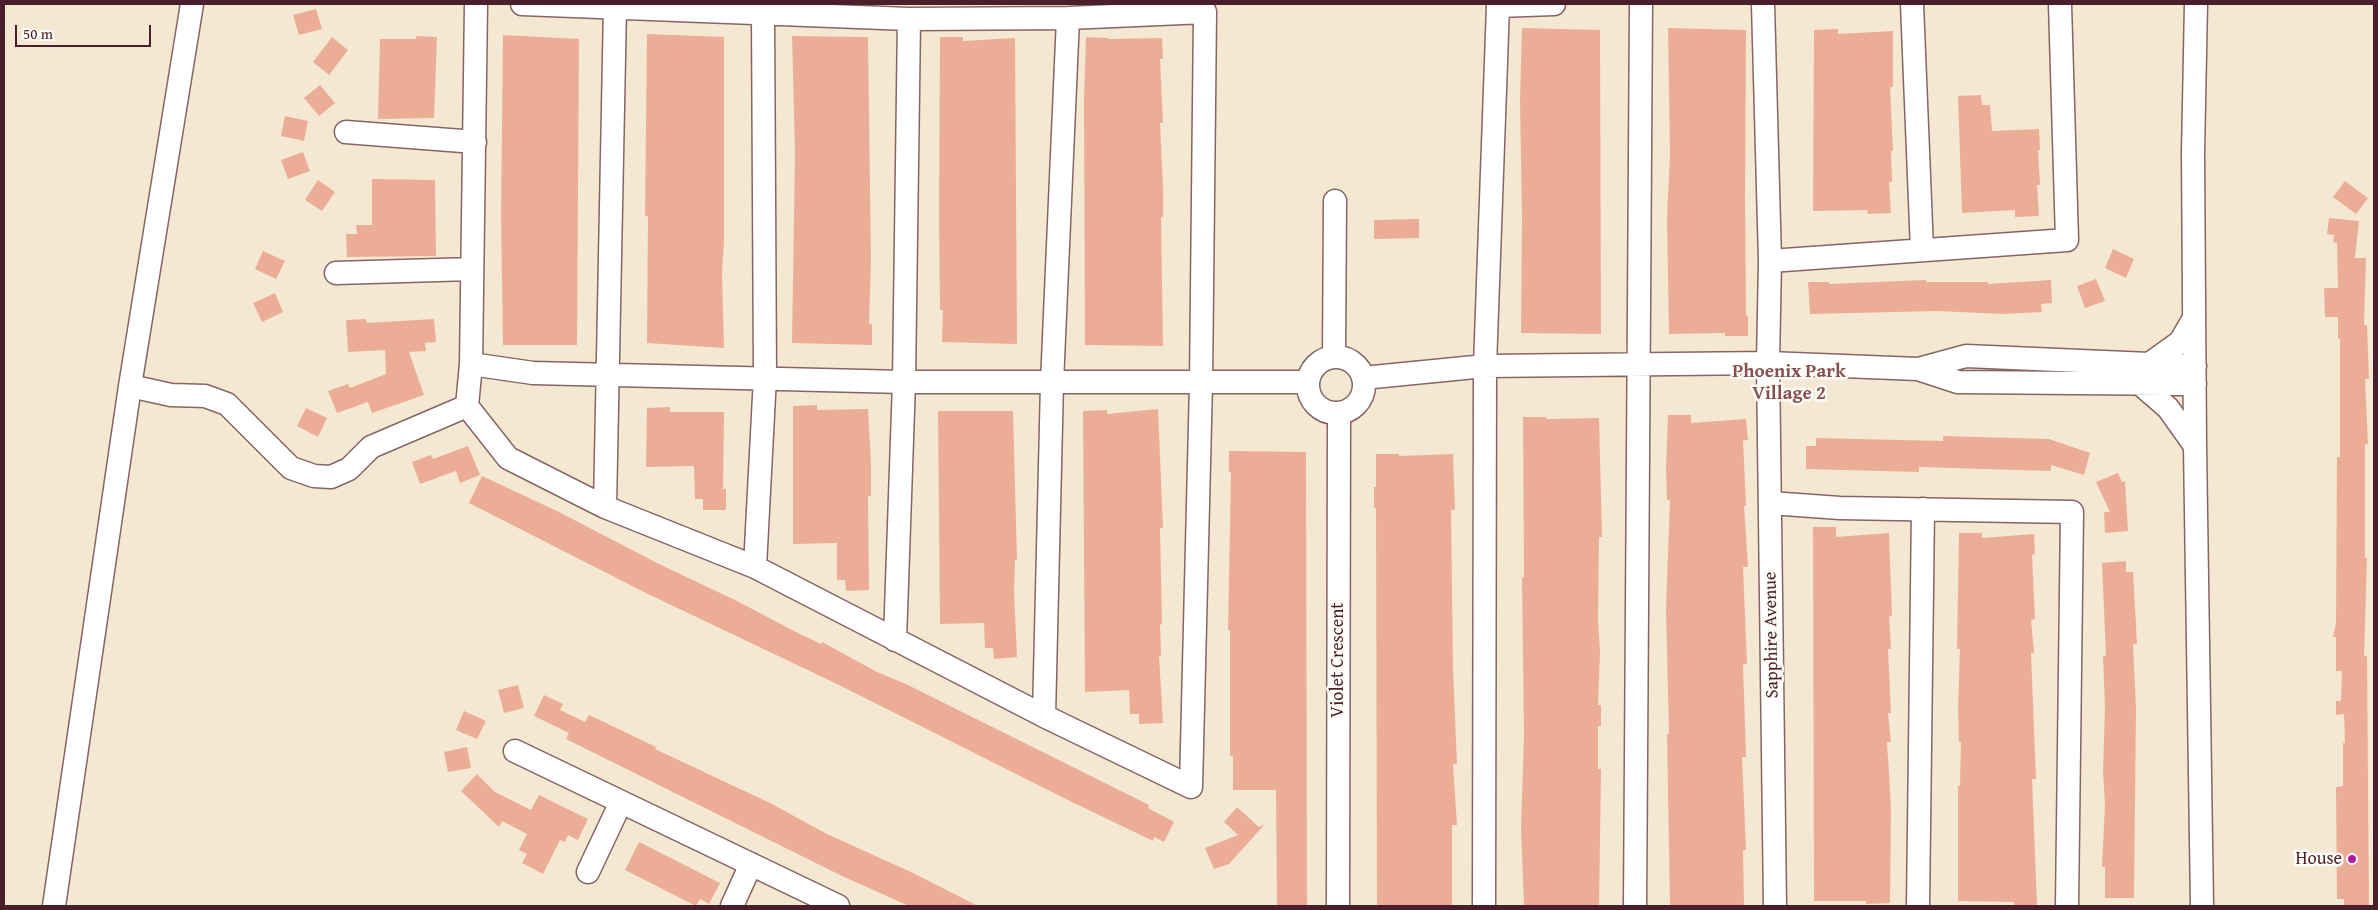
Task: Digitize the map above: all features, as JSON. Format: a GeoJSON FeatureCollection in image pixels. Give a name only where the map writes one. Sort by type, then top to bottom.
{"type":"FeatureCollection","features":[{"type":"Feature","properties":{"kind":"street"},"geometry":{"type":"LineString","coordinates":[[54,906],[130,386],[192,4]]}},
{"type":"Feature","properties":{"kind":"street"},"geometry":{"type":"LineString","coordinates":[[476,4],[471,364],[467,406],[508,458],[605,507],[755,567],[1044,716],[1191,787],[1201,383],[1205,12],[1068,18],[909,19],[522,4]]}},
{"type":"Feature","properties":{"kind":"street"},"geometry":{"type":"LineString","coordinates":[[1484,906],[1485,366],[1498,6],[1554,4]]}},
{"type":"Feature","properties":{"kind":"street"},"geometry":{"type":"LineString","coordinates":[[1635,906],[1640,4]]}},
{"type":"Feature","properties":{"kind":"street","name":"Sapphire Avenue"},"geometry":{"type":"LineString","coordinates":[[1763,4],[1770,260],[1768,363],[1775,906]]}},
{"type":"Feature","properties":{"kind":"street"},"geometry":{"type":"LineString","coordinates":[[1912,4],[1922,250]]}},
{"type":"Feature","properties":{"kind":"street"},"geometry":{"type":"LineString","coordinates":[[1770,260],[2067,240],[2060,4]]}},
{"type":"Feature","properties":{"kind":"street"},"geometry":{"type":"LineString","coordinates":[[2196,4],[2193,154],[2194,318],[2202,906]]}},
{"type":"Feature","properties":{"kind":"street"},"geometry":{"type":"LineString","coordinates":[[605,507],[616,7]]}},
{"type":"Feature","properties":{"kind":"street"},"geometry":{"type":"LineString","coordinates":[[755,567],[764,377],[763,13]]}},
{"type":"Feature","properties":{"kind":"street"},"geometry":{"type":"LineString","coordinates":[[1044,716],[1052,383],[1068,18]]}},
{"type":"Feature","properties":{"kind":"street"},"geometry":{"type":"LineString","coordinates":[[895,640],[904,382],[909,19]]}},
{"type":"Feature","properties":{"kind":"street"},"geometry":{"type":"LineString","coordinates":[[346,132],[475,142]]}},
{"type":"Feature","properties":{"kind":"street"},"geometry":{"type":"LineString","coordinates":[[1334,357],[1335,201]]}},
{"type":"Feature","properties":{"kind":"street"},"geometry":{"type":"LineString","coordinates":[[336,273],[472,268]]}},
{"type":"Feature","properties":{"kind":"street"},"geometry":{"type":"LineString","coordinates":[[2143,374],[2180,342],[2194,318]]}},
{"type":"Feature","properties":{"kind":"street"},"geometry":{"type":"LineString","coordinates":[[1334,357],[1352,362],[1363,378],[1365,387],[1362,397],[1356,405],[1339,414],[1328,412],[1313,401],[1308,392],[1308,382],[1316,365],[1324,359],[1334,357]]}},
{"type":"Feature","properties":{"kind":"street"},"geometry":{"type":"LineString","coordinates":[[1363,378],[1485,366],[1768,363],[1918,369],[1958,382],[2143,374],[2195,375]]}},
{"type":"Feature","properties":{"kind":"street"},"geometry":{"type":"LineString","coordinates":[[471,364],[533,373],[764,377],[904,382],[1308,382]]}},
{"type":"Feature","properties":{"kind":"street"},"geometry":{"type":"LineString","coordinates":[[2143,374],[2195,446]]}},
{"type":"Feature","properties":{"kind":"street"},"geometry":{"type":"LineString","coordinates":[[130,386],[172,395],[205,396],[228,404],[292,468],[314,476],[331,477],[349,469],[371,447],[467,406]]}},
{"type":"Feature","properties":{"kind":"street","name":"Violet Crescent"},"geometry":{"type":"LineString","coordinates":[[1338,906],[1339,414]]}},
{"type":"Feature","properties":{"kind":"street"},"geometry":{"type":"LineString","coordinates":[[1770,503],[1840,508],[2072,512],[2067,906]]}},
{"type":"Feature","properties":{"kind":"street"},"geometry":{"type":"LineString","coordinates":[[1918,906],[1923,509]]}},
{"type":"Feature","properties":{"kind":"street"},"geometry":{"type":"LineString","coordinates":[[514,751],[838,906]]}},
{"type":"Feature","properties":{"kind":"street"},"geometry":{"type":"LineString","coordinates":[[588,872],[621,802]]}},
{"type":"Feature","properties":{"kind":"street"},"geometry":{"type":"LineString","coordinates":[[732,906],[751,864]]}},
{"type":"Feature","properties":{"kind":"building"},"geometry":{"type":"Polygon","coordinates":[[[316,9],[322,29],[299,35],[293,15],[316,9]]]}},
{"type":"Feature","properties":{"kind":"building"},"geometry":{"type":"Polygon","coordinates":[[[1522,28],[1600,30],[1601,334],[1521,333],[1520,101],[1522,28]]]}},
{"type":"Feature","properties":{"kind":"building"},"geometry":{"type":"Polygon","coordinates":[[[1668,28],[1746,30],[1745,199],[1746,315],[1748,316],[1748,336],[1725,336],[1725,333],[1669,334],[1667,217],[1670,155],[1668,28]]]}},
{"type":"Feature","properties":{"kind":"building"},"geometry":{"type":"Polygon","coordinates":[[[1838,29],[1838,34],[1893,31],[1893,87],[1890,87],[1893,151],[1891,151],[1892,182],[1889,182],[1891,213],[1868,214],[1867,210],[1813,211],[1814,30],[1838,29]]]}},
{"type":"Feature","properties":{"kind":"building"},"geometry":{"type":"Polygon","coordinates":[[[647,34],[724,37],[724,241],[722,273],[724,348],[647,343],[648,216],[645,216],[647,34]]]}},
{"type":"Feature","properties":{"kind":"building"},"geometry":{"type":"Polygon","coordinates":[[[503,35],[579,39],[577,345],[503,345],[501,216],[503,35]]]}},
{"type":"Feature","properties":{"kind":"building"},"geometry":{"type":"Polygon","coordinates":[[[416,36],[437,37],[434,118],[378,119],[380,39],[416,39],[416,36]]]}},
{"type":"Feature","properties":{"kind":"building"},"geometry":{"type":"Polygon","coordinates":[[[792,36],[868,37],[871,262],[869,324],[872,324],[872,345],[792,343],[795,152],[792,36]]]}},
{"type":"Feature","properties":{"kind":"building"},"geometry":{"type":"Polygon","coordinates":[[[332,37],[348,50],[329,75],[313,62],[332,37]]]}},
{"type":"Feature","properties":{"kind":"building"},"geometry":{"type":"Polygon","coordinates":[[[940,37],[963,37],[963,41],[1015,38],[1017,344],[942,342],[943,310],[940,310],[939,216],[940,37]]]}},
{"type":"Feature","properties":{"kind":"building"},"geometry":{"type":"Polygon","coordinates":[[[1086,37],[1109,39],[1162,38],[1163,59],[1160,59],[1163,123],[1160,123],[1163,187],[1163,217],[1161,217],[1163,346],[1085,345],[1084,100],[1086,37]]]}},
{"type":"Feature","properties":{"kind":"building"},"geometry":{"type":"Polygon","coordinates":[[[320,85],[335,103],[319,116],[304,98],[320,85]]]}},
{"type":"Feature","properties":{"kind":"building"},"geometry":{"type":"Polygon","coordinates":[[[1981,95],[1982,105],[1990,105],[1992,131],[2039,129],[2040,185],[2037,185],[2039,216],[2015,217],[2015,210],[1962,213],[1958,96],[1981,95]]]}},
{"type":"Feature","properties":{"kind":"building"},"geometry":{"type":"Polygon","coordinates":[[[285,116],[308,121],[304,141],[281,136],[285,116]]]}},
{"type":"Feature","properties":{"kind":"building"},"geometry":{"type":"Polygon","coordinates":[[[303,152],[310,171],[288,179],[281,160],[303,152]]]}},
{"type":"Feature","properties":{"kind":"building"},"geometry":{"type":"Polygon","coordinates":[[[372,179],[435,180],[436,256],[347,257],[346,234],[357,234],[356,225],[372,225],[372,179]]]}},
{"type":"Feature","properties":{"kind":"building"},"geometry":{"type":"Polygon","coordinates":[[[318,180],[335,192],[322,211],[305,200],[318,180]]]}},
{"type":"Feature","properties":{"kind":"building"},"geometry":{"type":"Polygon","coordinates":[[[2345,181],[2368,198],[2356,214],[2333,197],[2345,181]]]}},
{"type":"Feature","properties":{"kind":"building"},"geometry":{"type":"Polygon","coordinates":[[[2329,218],[2359,221],[2355,258],[2366,258],[2364,325],[2367,325],[2369,379],[2365,379],[2368,444],[2365,444],[2365,558],[2367,558],[2364,656],[2367,656],[2369,906],[2344,906],[2344,899],[2337,899],[2336,787],[2343,786],[2343,743],[2345,743],[2344,714],[2336,715],[2336,701],[2341,701],[2342,671],[2336,671],[2336,637],[2333,637],[2336,623],[2337,457],[2340,457],[2340,339],[2338,339],[2338,317],[2325,317],[2324,288],[2338,288],[2337,243],[2333,242],[2334,235],[2327,234],[2329,218]]]}},
{"type":"Feature","properties":{"kind":"building"},"geometry":{"type":"Polygon","coordinates":[[[1419,219],[1419,238],[1374,239],[1374,220],[1419,219]]]}},
{"type":"Feature","properties":{"kind":"building"},"geometry":{"type":"Polygon","coordinates":[[[2113,249],[2134,259],[2126,278],[2105,268],[2113,249]]]}},
{"type":"Feature","properties":{"kind":"building"},"geometry":{"type":"Polygon","coordinates":[[[263,251],[285,261],[276,279],[255,269],[263,251]]]}},
{"type":"Feature","properties":{"kind":"building"},"geometry":{"type":"Polygon","coordinates":[[[2096,279],[2105,301],[2085,308],[2077,286],[2096,279]]]}},
{"type":"Feature","properties":{"kind":"building"},"geometry":{"type":"Polygon","coordinates":[[[1926,280],[1926,282],[1988,282],[1988,284],[2051,280],[2052,303],[2041,304],[2042,312],[2004,314],[1937,311],[1810,314],[1808,282],[1829,282],[1829,284],[1926,280]]]}},
{"type":"Feature","properties":{"kind":"building"},"geometry":{"type":"Polygon","coordinates":[[[275,293],[283,312],[262,322],[253,303],[275,293]]]}},
{"type":"Feature","properties":{"kind":"building"},"geometry":{"type":"Polygon","coordinates":[[[366,319],[367,323],[434,319],[436,342],[425,343],[426,351],[409,352],[424,395],[372,413],[368,402],[337,413],[328,391],[348,384],[350,388],[386,374],[385,350],[348,352],[346,320],[366,319]]]}},
{"type":"Feature","properties":{"kind":"building"},"geometry":{"type":"Polygon","coordinates":[[[817,405],[817,410],[868,409],[871,463],[871,496],[868,496],[869,590],[846,591],[845,580],[837,580],[837,543],[793,544],[793,406],[817,405]]]}},
{"type":"Feature","properties":{"kind":"building"},"geometry":{"type":"Polygon","coordinates":[[[670,407],[670,412],[724,412],[723,489],[726,489],[726,510],[703,510],[703,499],[695,499],[694,466],[646,467],[647,408],[670,407]]]}},
{"type":"Feature","properties":{"kind":"building"},"geometry":{"type":"Polygon","coordinates":[[[306,408],[327,418],[318,437],[297,426],[306,408]]]}},
{"type":"Feature","properties":{"kind":"building"},"geometry":{"type":"Polygon","coordinates":[[[1158,409],[1163,528],[1160,528],[1162,624],[1160,625],[1161,656],[1159,656],[1163,723],[1139,724],[1139,714],[1130,714],[1129,690],[1085,692],[1083,411],[1107,410],[1107,414],[1158,409]]]}},
{"type":"Feature","properties":{"kind":"building"},"geometry":{"type":"Polygon","coordinates":[[[938,411],[1013,411],[1017,560],[1015,560],[1014,592],[1017,657],[994,659],[993,648],[985,648],[984,623],[940,624],[938,411]]]}},
{"type":"Feature","properties":{"kind":"building"},"geometry":{"type":"Polygon","coordinates":[[[1668,415],[1691,415],[1691,423],[1746,419],[1748,440],[1743,440],[1746,506],[1744,506],[1748,567],[1743,567],[1747,664],[1743,664],[1746,757],[1742,757],[1746,850],[1743,850],[1744,906],[1670,906],[1666,609],[1670,500],[1667,500],[1666,469],[1668,415]]]}},
{"type":"Feature","properties":{"kind":"building"},"geometry":{"type":"Polygon","coordinates":[[[1523,417],[1546,417],[1547,419],[1599,418],[1602,537],[1599,537],[1598,619],[1600,652],[1598,705],[1601,705],[1601,726],[1598,726],[1598,769],[1601,769],[1599,906],[1524,906],[1521,829],[1524,735],[1522,577],[1524,577],[1523,417]]]}},
{"type":"Feature","properties":{"kind":"building"},"geometry":{"type":"Polygon","coordinates":[[[1943,436],[2049,439],[2090,453],[2084,475],[2051,465],[2051,471],[1919,467],[1919,472],[1806,469],[1806,446],[1816,446],[1816,438],[1943,441],[1943,436]]]}},
{"type":"Feature","properties":{"kind":"building"},"geometry":{"type":"Polygon","coordinates":[[[468,446],[480,475],[460,483],[456,471],[420,484],[412,462],[431,455],[433,459],[468,446]]]}},
{"type":"Feature","properties":{"kind":"building"},"geometry":{"type":"Polygon","coordinates":[[[1229,451],[1306,452],[1307,906],[1277,906],[1276,790],[1233,790],[1233,756],[1230,756],[1230,630],[1228,630],[1231,472],[1229,472],[1229,451]]]}},
{"type":"Feature","properties":{"kind":"building"},"geometry":{"type":"Polygon","coordinates":[[[1376,454],[1399,454],[1399,456],[1453,454],[1455,510],[1451,510],[1453,669],[1457,764],[1453,764],[1457,825],[1452,825],[1452,906],[1377,906],[1376,508],[1374,508],[1376,454]]]}},
{"type":"Feature","properties":{"kind":"building"},"geometry":{"type":"Polygon","coordinates":[[[2118,473],[2122,482],[2125,481],[2128,531],[2105,533],[2104,512],[2110,512],[2096,482],[2118,473]]]}},
{"type":"Feature","properties":{"kind":"building"},"geometry":{"type":"Polygon","coordinates":[[[482,476],[557,511],[659,564],[821,644],[822,642],[877,672],[906,684],[1149,805],[1148,808],[1174,822],[1164,842],[1154,837],[1153,841],[1070,801],[837,684],[646,593],[469,503],[482,476]]]}},
{"type":"Feature","properties":{"kind":"building"},"geometry":{"type":"Polygon","coordinates":[[[1813,527],[1836,527],[1836,537],[1889,533],[1892,616],[1889,616],[1891,649],[1888,649],[1891,713],[1888,713],[1891,742],[1887,742],[1891,807],[1890,903],[1866,904],[1866,901],[1814,901],[1813,527]]]}},
{"type":"Feature","properties":{"kind":"building"},"geometry":{"type":"Polygon","coordinates":[[[1959,533],[1982,533],[1982,538],[2034,534],[2035,554],[2032,555],[2035,619],[2031,620],[2034,653],[2031,653],[2036,779],[2032,779],[2037,905],[2014,906],[2014,902],[1958,901],[1958,786],[1960,786],[1961,742],[1959,742],[1958,711],[1960,649],[1957,649],[1959,533]]]}},
{"type":"Feature","properties":{"kind":"building"},"geometry":{"type":"Polygon","coordinates":[[[2126,561],[2126,572],[2133,572],[2137,644],[2133,644],[2136,708],[2134,898],[2105,898],[2105,867],[2102,867],[2105,804],[2103,772],[2105,708],[2103,656],[2106,656],[2102,563],[2126,561]]]}},
{"type":"Feature","properties":{"kind":"building"},"geometry":{"type":"Polygon","coordinates":[[[518,685],[524,708],[504,713],[498,690],[518,685]]]}},
{"type":"Feature","properties":{"kind":"building"},"geometry":{"type":"Polygon","coordinates":[[[544,695],[563,704],[560,710],[585,722],[589,715],[656,747],[655,749],[770,803],[827,834],[913,873],[978,906],[909,906],[842,876],[566,739],[569,733],[534,716],[544,695]]]}},
{"type":"Feature","properties":{"kind":"building"},"geometry":{"type":"Polygon","coordinates":[[[464,711],[486,721],[477,739],[456,730],[464,711]]]}},
{"type":"Feature","properties":{"kind":"building"},"geometry":{"type":"Polygon","coordinates":[[[467,747],[471,768],[448,772],[444,752],[467,747]]]}},
{"type":"Feature","properties":{"kind":"building"},"geometry":{"type":"Polygon","coordinates":[[[477,774],[495,792],[531,810],[539,795],[588,819],[578,840],[568,835],[565,842],[560,840],[543,874],[522,863],[527,854],[519,850],[527,834],[502,821],[499,827],[461,791],[477,774]]]}},
{"type":"Feature","properties":{"kind":"building"},"geometry":{"type":"Polygon","coordinates":[[[1237,807],[1259,827],[1265,824],[1229,864],[1214,869],[1205,848],[1238,835],[1224,822],[1237,807]]]}},
{"type":"Feature","properties":{"kind":"building"},"geometry":{"type":"Polygon","coordinates":[[[639,842],[720,883],[709,904],[700,899],[696,906],[625,870],[639,842]]]}},
{"type":"Feature","properties":{"kind":"place","name":"House"},"geometry":{"type":"Point","coordinates":[2352,859]}},
{"type":"Feature","properties":{"kind":"district","name":"Phoenix Park Village 2"},"geometry":{"type":"Point","coordinates":[1789,383]}}]}
